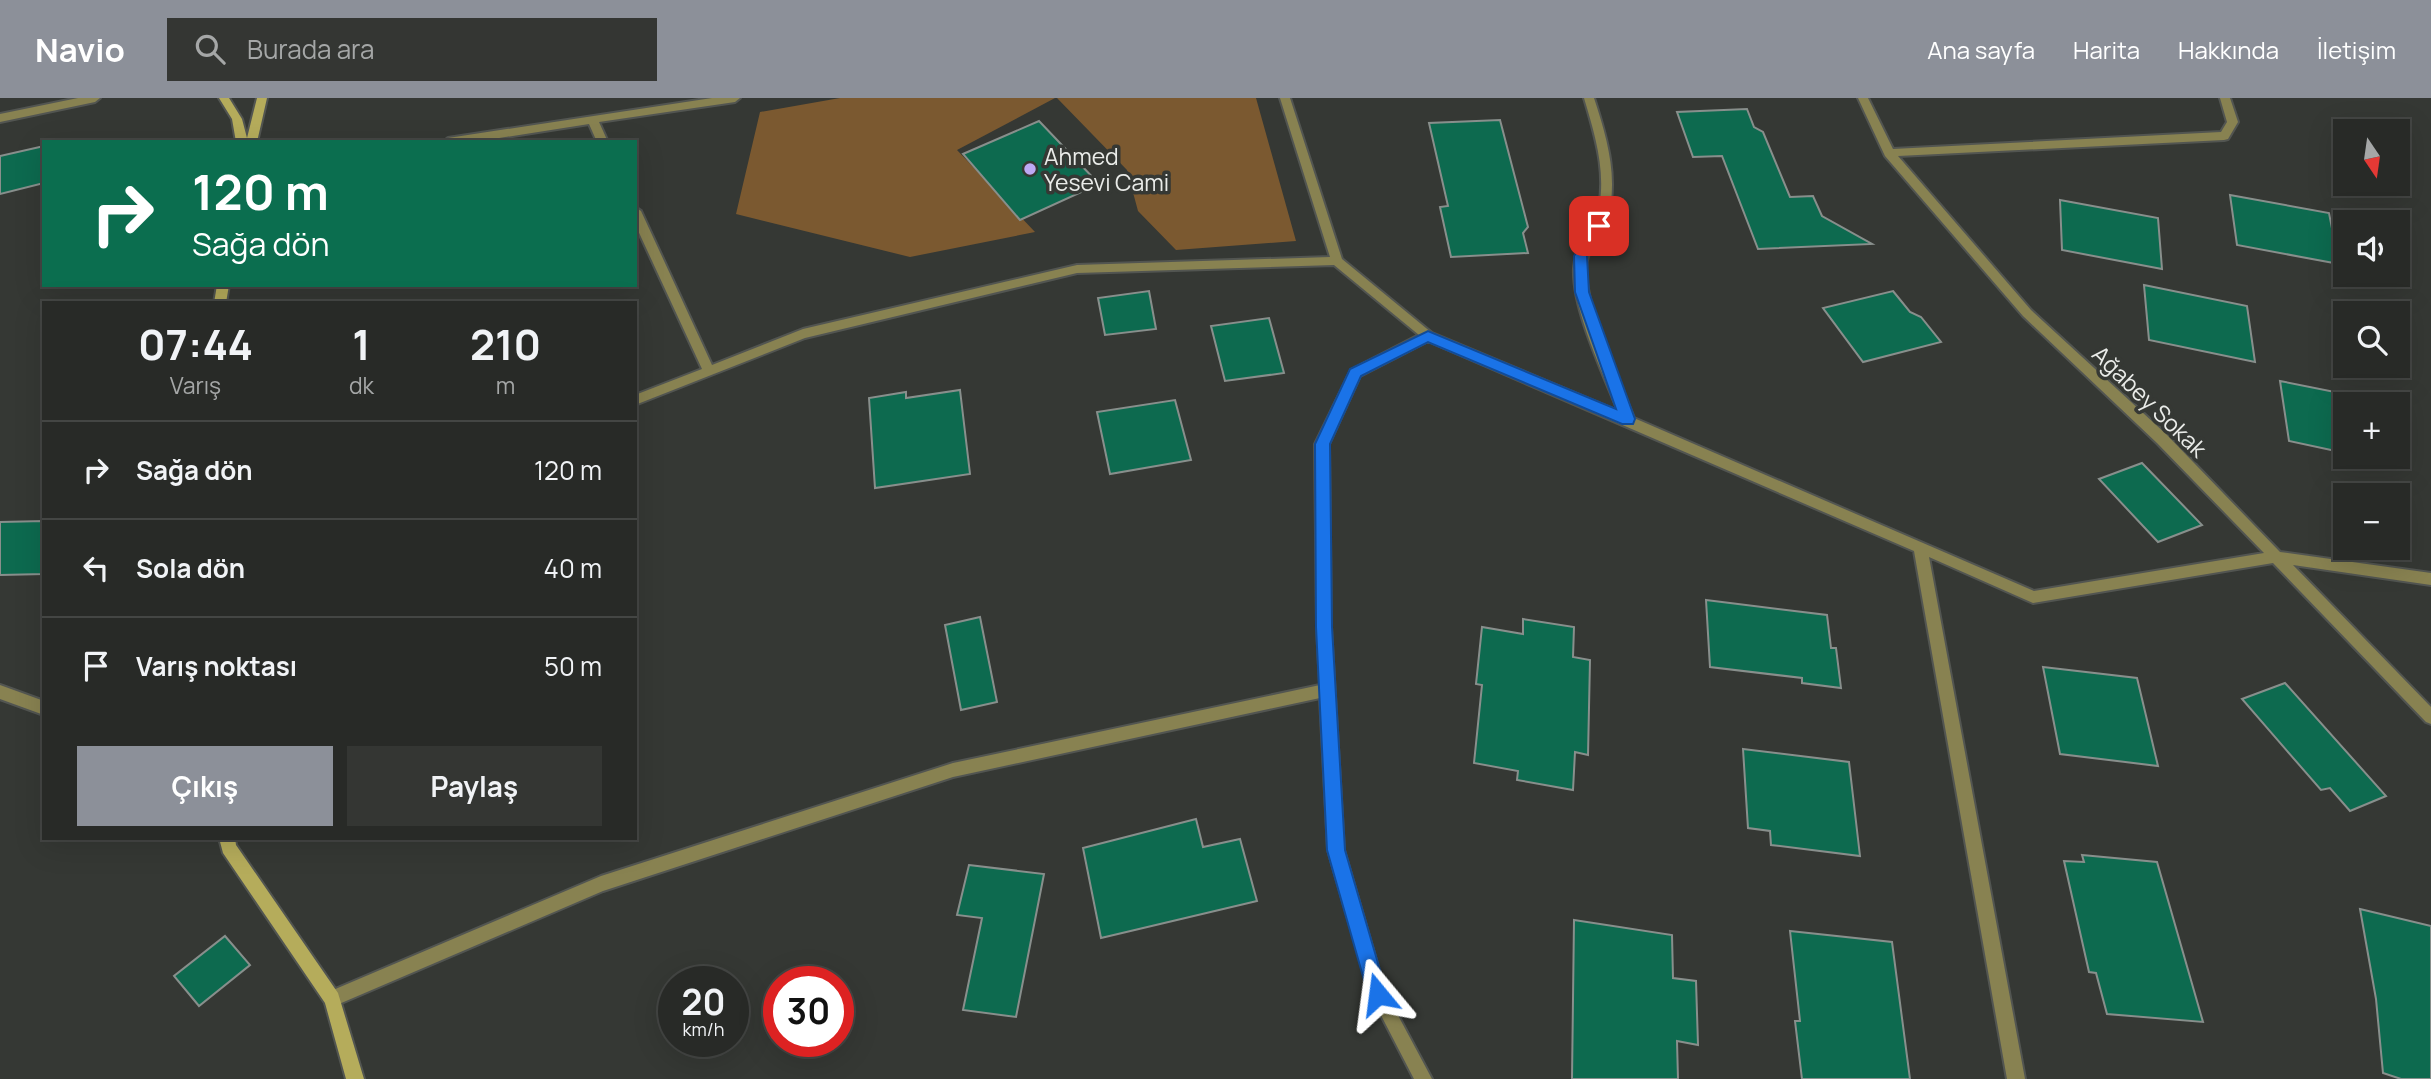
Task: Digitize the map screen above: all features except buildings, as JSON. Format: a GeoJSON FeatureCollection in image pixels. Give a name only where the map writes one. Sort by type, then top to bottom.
{"type":"FeatureCollection","features":[{"type":"Feature","properties":{"kind":"street"},"geometry":{"type":"LineString","coordinates":[[0,116],[50,98]]}},
{"type":"Feature","properties":{"kind":"street"},"geometry":{"type":"LineString","coordinates":[[0,116],[95,98]]}},
{"type":"Feature","properties":{"kind":"street"},"geometry":{"type":"LineString","coordinates":[[224,98],[237,119],[242,140]]}},
{"type":"Feature","properties":{"kind":"street"},"geometry":{"type":"LineString","coordinates":[[252,140],[262,98]]}},
{"type":"Feature","properties":{"kind":"street"},"geometry":{"type":"LineString","coordinates":[[462,140],[748,98]]}},
{"type":"Feature","properties":{"kind":"street"},"geometry":{"type":"LineString","coordinates":[[1285,98],[1337,261],[1428,336],[1628,419],[2034,597],[2276,557],[2431,579]]}},
{"type":"Feature","properties":{"kind":"street"},"geometry":{"type":"LineString","coordinates":[[1589,98],[1606,155],[1608,194],[1599,226],[1580,256],[1582,292],[1628,419]]}},
{"type":"Feature","properties":{"kind":"street","name":"Ağabey Sokak"},"geometry":{"type":"LineString","coordinates":[[1863,98],[1889,153],[2027,313],[2162,439],[2431,717]]}},
{"type":"Feature","properties":{"kind":"street"},"geometry":{"type":"LineString","coordinates":[[1889,153],[2224,136],[2233,122],[2225,98]]}},
{"type":"Feature","properties":{"kind":"street"},"geometry":{"type":"LineString","coordinates":[[593,121],[602,140]]}},
{"type":"Feature","properties":{"kind":"street"},"geometry":{"type":"LineString","coordinates":[[637,215],[709,371]]}},
{"type":"Feature","properties":{"kind":"street"},"geometry":{"type":"LineString","coordinates":[[637,399],[803,334],[1077,269],[1337,261]]}},
{"type":"Feature","properties":{"kind":"street"},"geometry":{"type":"LineString","coordinates":[[1423,1079],[1378,994],[1336,850],[1328,690],[1322,444],[1355,373],[1428,336]]}},
{"type":"Feature","properties":{"kind":"street"},"geometry":{"type":"LineString","coordinates":[[1920,547],[2016,1079]]}},
{"type":"Feature","properties":{"kind":"street"},"geometry":{"type":"LineString","coordinates":[[332,999],[601,884],[953,770],[1328,690]]}},
{"type":"Feature","properties":{"kind":"street"},"geometry":{"type":"LineString","coordinates":[[0,692],[42,707]]}},
{"type":"Feature","properties":{"kind":"street"},"geometry":{"type":"LineString","coordinates":[[226,841],[332,999],[355,1079]]}},
{"type":"Feature","properties":{"kind":"shaded area"},"geometry":{"type":"Polygon","coordinates":[[[840,98],[1055,98],[957,150],[1035,232],[910,257],[736,214],[760,112],[840,98]]]}},
{"type":"Feature","properties":{"kind":"shaded area"},"geometry":{"type":"Polygon","coordinates":[[[1057,98],[1256,98],[1296,241],[1176,250],[1138,211],[1127,170],[1057,98]]]}},
{"type":"Feature","properties":{"kind":"place","name":"Ahmed Yesevi Cami"},"geometry":{"type":"Point","coordinates":[1030,169]}},
{"type":"Feature","properties":{"kind":"route"},"geometry":{"type":"LineString","coordinates":[[1378,994],[1336,850],[1324,627],[1322,444],[1355,373],[1428,336],[1628,419],[1582,292],[1580,256],[1599,226]]}}]}
